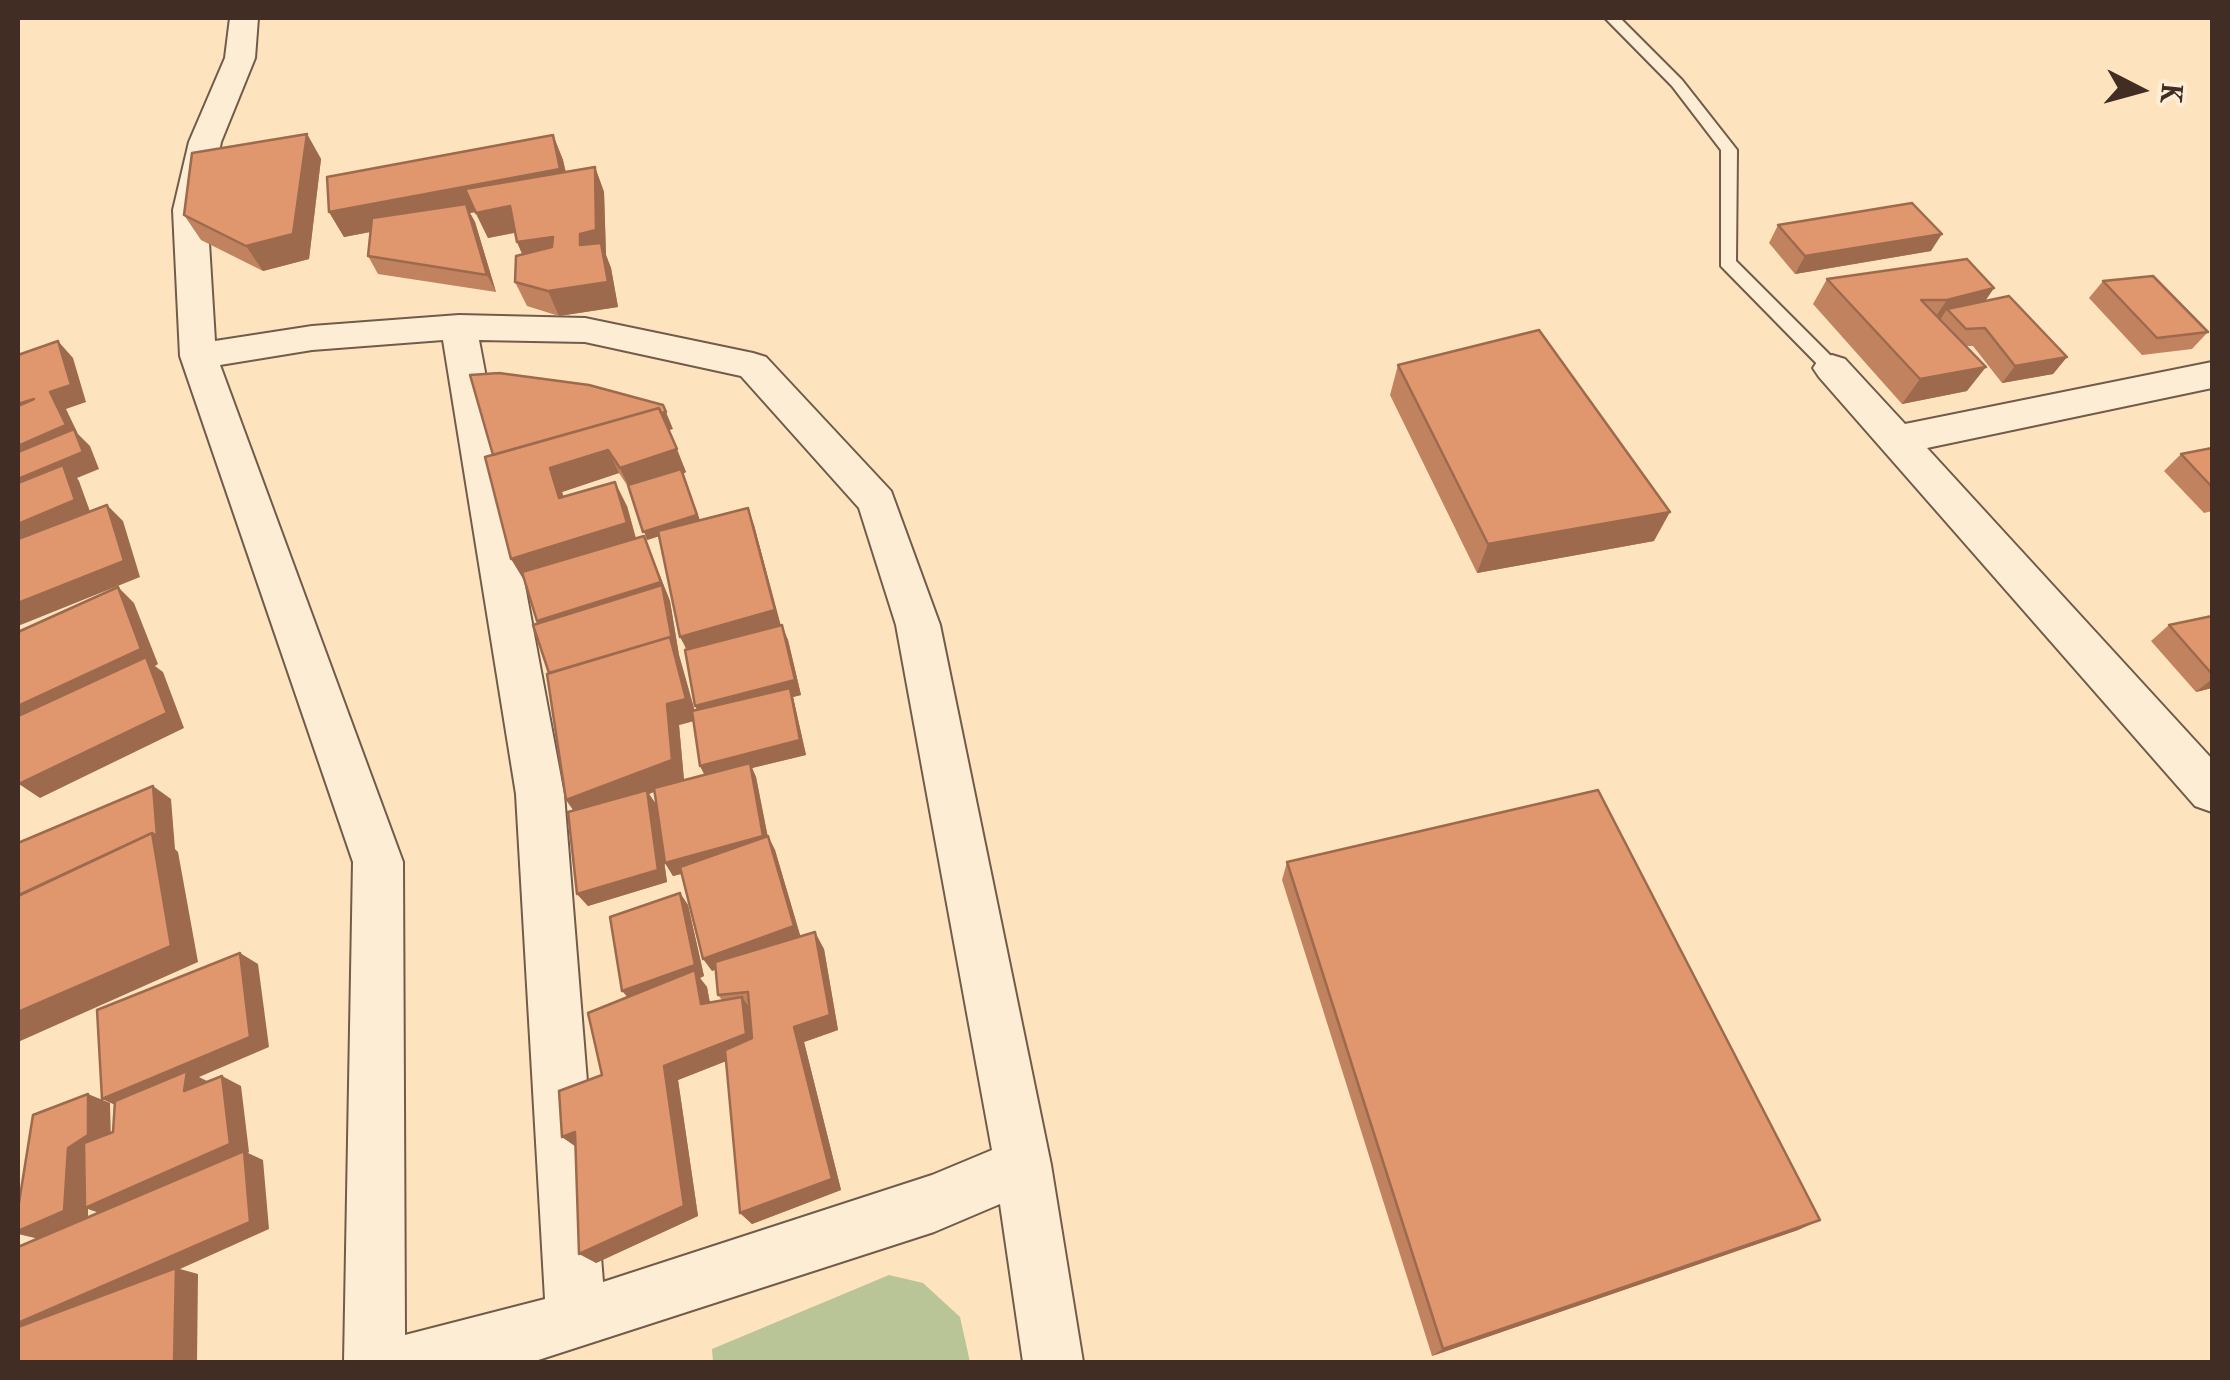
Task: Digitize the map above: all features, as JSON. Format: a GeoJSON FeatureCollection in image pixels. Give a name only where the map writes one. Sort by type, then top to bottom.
{"type":"FeatureCollection","features":[{"type":"Feature","properties":{"kind":"street"},"geometry":{"type":"LineString","coordinates":[[244,18],[240,58],[205,142],[190,210],[198,356],[378,862],[374,1362]]}},
{"type":"Feature","properties":{"kind":"street"},"geometry":{"type":"LineString","coordinates":[[198,356],[312,338],[459,327],[585,330],[753,366],[877,502],[918,625],[1024,1165],[1053,1362]]}},
{"type":"Feature","properties":{"kind":"street"},"geometry":{"type":"LineString","coordinates":[[459,327],[540,794],[576,1321]]}},
{"type":"Feature","properties":{"kind":"street"},"geometry":{"type":"LineString","coordinates":[[1832,368],[2212,791]]}},
{"type":"Feature","properties":{"kind":"street"},"geometry":{"type":"LineString","coordinates":[[1896,440],[2212,375]]}},
{"type":"Feature","properties":{"kind":"street"},"geometry":{"type":"LineString","coordinates":[[414,1362],[576,1321],[934,1202],[1024,1165]]}},
{"type":"Feature","properties":{"kind":"lane"},"geometry":{"type":"LineString","coordinates":[[1612,18],[1678,83],[1729,150],[1727,262],[1832,368]]}},
{"type":"Feature","properties":{"kind":"green space"},"geometry":{"type":"Polygon","coordinates":[[[889,1275],[923,1283],[960,1317],[970,1362],[713,1362],[712,1349],[889,1275]]]}},
{"type":"Feature","properties":{"kind":"building"},"geometry":{"type":"Polygon","coordinates":[[[307,134],[293,234],[246,246],[184,215],[192,153],[307,134]]]}},
{"type":"Feature","properties":{"kind":"building"},"geometry":{"type":"Polygon","coordinates":[[[553,135],[560,169],[329,212],[327,177],[553,135]]]}},
{"type":"Feature","properties":{"kind":"building"},"geometry":{"type":"Polygon","coordinates":[[[595,167],[596,230],[580,234],[580,245],[601,243],[608,282],[548,291],[515,282],[516,256],[552,247],[553,237],[517,242],[510,206],[476,213],[465,189],[595,167]]]}},
{"type":"Feature","properties":{"kind":"building"},"geometry":{"type":"Polygon","coordinates":[[[1912,203],[1942,234],[1805,256],[1778,225],[1912,203]]]}},
{"type":"Feature","properties":{"kind":"building"},"geometry":{"type":"Polygon","coordinates":[[[466,204],[487,275],[368,256],[372,218],[466,204]]]}},
{"type":"Feature","properties":{"kind":"building"},"geometry":{"type":"Polygon","coordinates":[[[1967,259],[1994,288],[1947,300],[1921,300],[1986,367],[1920,379],[1827,279],[1967,259]]]}},
{"type":"Feature","properties":{"kind":"building"},"geometry":{"type":"Polygon","coordinates":[[[2153,276],[2208,332],[2157,338],[2103,281],[2153,276]]]}},
{"type":"Feature","properties":{"kind":"building"},"geometry":{"type":"Polygon","coordinates":[[[2009,296],[2067,357],[2015,366],[1985,328],[1966,329],[1947,309],[2009,296]]]}},
{"type":"Feature","properties":{"kind":"building"},"geometry":{"type":"Polygon","coordinates":[[[1539,330],[1670,512],[1488,544],[1398,365],[1539,330]]]}},
{"type":"Feature","properties":{"kind":"building"},"geometry":{"type":"Polygon","coordinates":[[[58,341],[71,385],[50,392],[66,425],[18,446],[18,406],[34,399],[18,404],[18,355],[58,341]]]}},
{"type":"Feature","properties":{"kind":"building"},"geometry":{"type":"Polygon","coordinates":[[[499,373],[589,385],[663,405],[666,412],[661,413],[659,408],[493,455],[470,375],[499,373]]]}},
{"type":"Feature","properties":{"kind":"building"},"geometry":{"type":"Polygon","coordinates":[[[659,408],[677,449],[620,468],[608,450],[550,468],[559,498],[615,482],[627,523],[511,559],[485,457],[659,408]]]}},
{"type":"Feature","properties":{"kind":"building"},"geometry":{"type":"Polygon","coordinates":[[[74,429],[83,452],[18,479],[18,452],[74,429]]]}},
{"type":"Feature","properties":{"kind":"building"},"geometry":{"type":"Polygon","coordinates":[[[2212,448],[2212,487],[2181,454],[2212,448]]]}},
{"type":"Feature","properties":{"kind":"building"},"geometry":{"type":"Polygon","coordinates":[[[63,465],[75,500],[18,524],[18,483],[63,465]]]}},
{"type":"Feature","properties":{"kind":"building"},"geometry":{"type":"Polygon","coordinates":[[[681,469],[697,515],[643,532],[628,485],[681,469]]]}},
{"type":"Feature","properties":{"kind":"building"},"geometry":{"type":"Polygon","coordinates":[[[107,505],[124,561],[18,603],[18,539],[107,505]]]}},
{"type":"Feature","properties":{"kind":"building"},"geometry":{"type":"Polygon","coordinates":[[[748,508],[775,610],[680,637],[658,531],[748,508]]]}},
{"type":"Feature","properties":{"kind":"building"},"geometry":{"type":"Polygon","coordinates":[[[644,536],[661,582],[537,621],[522,572],[644,536]]]}},
{"type":"Feature","properties":{"kind":"building"},"geometry":{"type":"Polygon","coordinates":[[[662,585],[672,640],[670,637],[549,673],[533,625],[662,585]]]}},
{"type":"Feature","properties":{"kind":"building"},"geometry":{"type":"Polygon","coordinates":[[[118,587],[141,649],[18,706],[18,632],[118,587]]]}},
{"type":"Feature","properties":{"kind":"building"},"geometry":{"type":"Polygon","coordinates":[[[2212,616],[2212,674],[2169,625],[2212,616]]]}},
{"type":"Feature","properties":{"kind":"building"},"geometry":{"type":"Polygon","coordinates":[[[782,625],[795,680],[695,706],[685,650],[782,625]]]}},
{"type":"Feature","properties":{"kind":"building"},"geometry":{"type":"Polygon","coordinates":[[[670,637],[686,699],[667,704],[672,760],[566,800],[547,674],[670,637]]]}},
{"type":"Feature","properties":{"kind":"building"},"geometry":{"type":"Polygon","coordinates":[[[146,657],[167,713],[19,784],[18,716],[146,657]]]}},
{"type":"Feature","properties":{"kind":"building"},"geometry":{"type":"Polygon","coordinates":[[[790,688],[800,740],[700,766],[692,711],[790,688]]]}},
{"type":"Feature","properties":{"kind":"building"},"geometry":{"type":"Polygon","coordinates":[[[750,763],[763,836],[665,863],[654,788],[750,763]]]}},
{"type":"Feature","properties":{"kind":"building"},"geometry":{"type":"Polygon","coordinates":[[[153,786],[157,836],[152,833],[19,895],[18,843],[153,786]]]}},
{"type":"Feature","properties":{"kind":"building"},"geometry":{"type":"Polygon","coordinates":[[[647,790],[658,870],[577,894],[568,812],[647,790]]]}},
{"type":"Feature","properties":{"kind":"building"},"geometry":{"type":"Polygon","coordinates":[[[1598,790],[1820,1220],[1443,1349],[1287,862],[1598,790]]]}},
{"type":"Feature","properties":{"kind":"building"},"geometry":{"type":"Polygon","coordinates":[[[152,833],[171,946],[18,1012],[18,896],[152,833]]]}},
{"type":"Feature","properties":{"kind":"building"},"geometry":{"type":"Polygon","coordinates":[[[768,836],[794,926],[703,959],[680,867],[768,836]]]}},
{"type":"Feature","properties":{"kind":"building"},"geometry":{"type":"Polygon","coordinates":[[[680,893],[695,965],[622,991],[610,917],[680,893]]]}},
{"type":"Feature","properties":{"kind":"building"},"geometry":{"type":"Polygon","coordinates":[[[815,932],[830,1015],[794,1027],[832,1179],[740,1213],[725,1050],[752,1038],[748,992],[718,995],[715,962],[815,932]]]}},
{"type":"Feature","properties":{"kind":"building"},"geometry":{"type":"Polygon","coordinates":[[[240,953],[250,1037],[102,1099],[97,1010],[240,953]]]}},
{"type":"Feature","properties":{"kind":"building"},"geometry":{"type":"Polygon","coordinates":[[[695,970],[701,1004],[742,997],[746,1034],[664,1066],[684,1206],[579,1254],[575,1132],[562,1137],[559,1091],[602,1075],[588,1013],[695,970]]]}},
{"type":"Feature","properties":{"kind":"building"},"geometry":{"type":"Polygon","coordinates":[[[187,1071],[184,1091],[222,1076],[230,1144],[85,1208],[84,1143],[113,1132],[115,1101],[187,1071]]]}},
{"type":"Feature","properties":{"kind":"building"},"geometry":{"type":"Polygon","coordinates":[[[88,1094],[88,1135],[68,1148],[64,1211],[18,1231],[33,1115],[88,1094]]]}},
{"type":"Feature","properties":{"kind":"building"},"geometry":{"type":"Polygon","coordinates":[[[244,1151],[250,1222],[18,1323],[18,1247],[244,1151]]]}},
{"type":"Feature","properties":{"kind":"building"},"geometry":{"type":"Polygon","coordinates":[[[176,1268],[174,1362],[18,1362],[18,1327],[176,1268]]]}}]}
